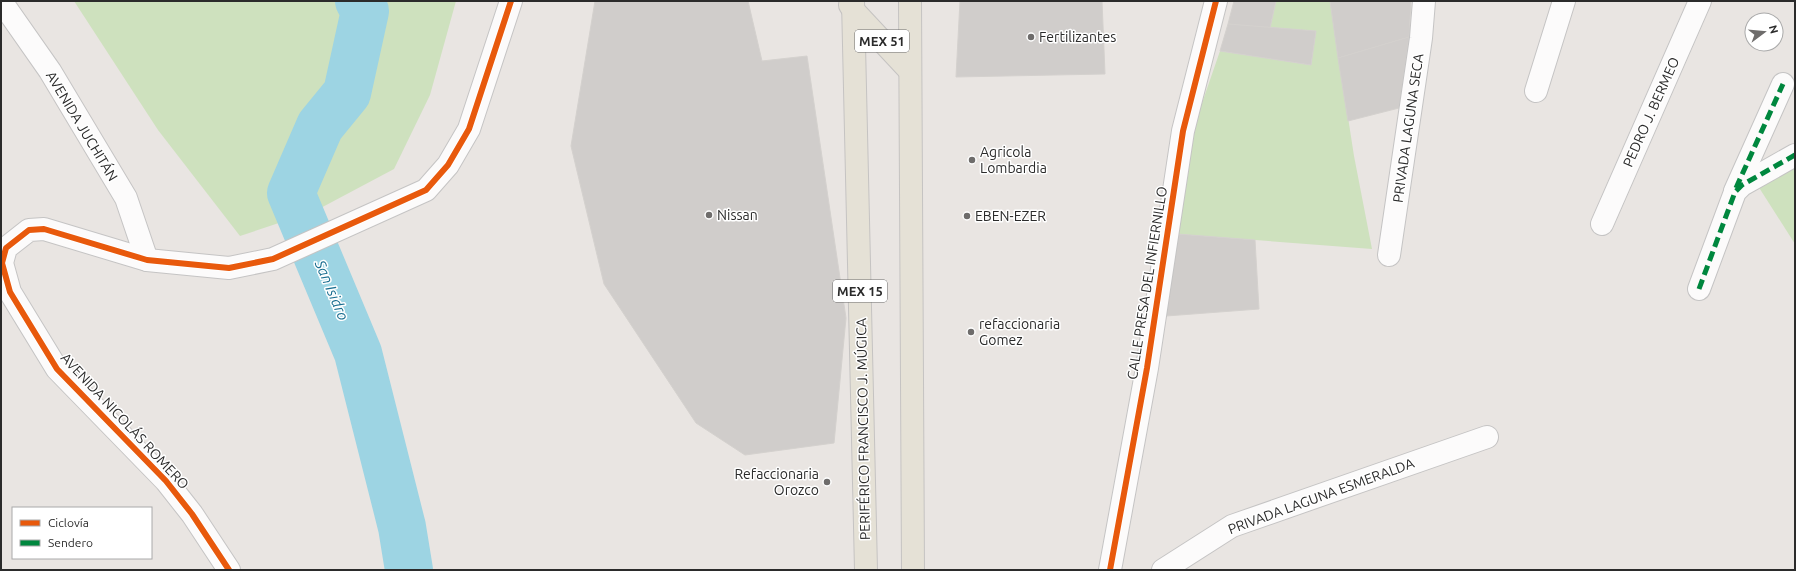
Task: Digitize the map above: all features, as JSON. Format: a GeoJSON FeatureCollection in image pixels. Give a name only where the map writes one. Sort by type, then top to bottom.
{"type":"FeatureCollection","features":[{"type":"Feature","properties":{"kind":"main road"},"geometry":{"type":"LineString","coordinates":[[910,1],[913,570]]}},
{"type":"Feature","properties":{"kind":"main road","name":"MEX 51"},"geometry":{"type":"LineString","coordinates":[[851,4],[910,71]]}},
{"type":"Feature","properties":{"kind":"main road","name":"PERIFÉRICO FRANCISCO J. MÚGICA"},"geometry":{"type":"LineString","coordinates":[[851,4],[866,570]]}},
{"type":"Feature","properties":{"kind":"street","name":"AVENIDA JUCHITÁN"},"geometry":{"type":"LineString","coordinates":[[1,1],[50,71],[126,198],[147,260]]}},
{"type":"Feature","properties":{"kind":"street","name":"AVENIDA NICOLÁS ROMERO"},"geometry":{"type":"LineString","coordinates":[[229,570],[192,514],[166,481],[57,369],[10,292],[2,263],[6,248],[29,230],[44,229],[147,260],[229,268],[273,259],[426,190],[448,165],[469,129],[511,1]]}},
{"type":"Feature","properties":{"kind":"street","name":"CALLE PRESA DEL INFIERNILLO"},"geometry":{"type":"LineString","coordinates":[[1110,570],[1146,368],[1183,131],[1216,1]]}},
{"type":"Feature","properties":{"kind":"street","name":"PRIVADA LAGUNA SECA"},"geometry":{"type":"LineString","coordinates":[[1389,255],[1420,45],[1424,1]]}},
{"type":"Feature","properties":{"kind":"street"},"geometry":{"type":"LineString","coordinates":[[1536,91],[1564,1]]}},
{"type":"Feature","properties":{"kind":"street","name":"PEDRO J. BERMEO"},"geometry":{"type":"LineString","coordinates":[[1602,224],[1700,1]]}},
{"type":"Feature","properties":{"kind":"street"},"geometry":{"type":"LineString","coordinates":[[1699,289],[1735,192],[1783,84]]}},
{"type":"Feature","properties":{"kind":"street"},"geometry":{"type":"LineString","coordinates":[[1735,192],[1742,185],[1795,155]]}},
{"type":"Feature","properties":{"kind":"street","name":"PRIVADA LAGUNA ESMERALDA"},"geometry":{"type":"LineString","coordinates":[[1163,570],[1232,526],[1486,437]]}},
{"type":"Feature","properties":{"kind":"green space"},"geometry":{"type":"Polygon","coordinates":[[[74,1],[456,1],[430,95],[394,169],[315,211],[240,236],[158,130],[74,1]]]}},
{"type":"Feature","properties":{"kind":"green space"},"geometry":{"type":"Polygon","coordinates":[[[1276,1],[1330,1],[1354,156],[1372,249],[1177,234],[1191,135],[1220,51],[1311,65],[1316,31],[1270,28],[1276,1]]]}},
{"type":"Feature","properties":{"kind":"green space"},"geometry":{"type":"Polygon","coordinates":[[[1795,166],[1795,244],[1758,186],[1795,166]]]}},
{"type":"Feature","properties":{"kind":"building","name":"Nissan"},"geometry":{"type":"Polygon","coordinates":[[[595,1],[748,1],[762,61],[807,56],[846,318],[834,443],[745,455],[696,423],[604,284],[571,146],[595,1]]]}},
{"type":"Feature","properties":{"kind":"building","name":"Fertilizantes"},"geometry":{"type":"Polygon","coordinates":[[[960,1],[1102,1],[1105,74],[956,77],[960,1]]]}},
{"type":"Feature","properties":{"kind":"building"},"geometry":{"type":"Polygon","coordinates":[[[1234,1],[1276,1],[1270,28],[1228,24],[1234,1]]]}},
{"type":"Feature","properties":{"kind":"building"},"geometry":{"type":"Polygon","coordinates":[[[1330,1],[1411,1],[1409,37],[1338,58],[1330,1]]]}},
{"type":"Feature","properties":{"kind":"building"},"geometry":{"type":"Polygon","coordinates":[[[1228,24],[1316,31],[1311,65],[1220,51],[1228,24]]]}},
{"type":"Feature","properties":{"kind":"building"},"geometry":{"type":"Polygon","coordinates":[[[1409,37],[1399,108],[1348,121],[1338,58],[1409,37]]]}},
{"type":"Feature","properties":{"kind":"building"},"geometry":{"type":"Polygon","coordinates":[[[1177,234],[1255,240],[1259,309],[1166,316],[1177,234]]]}},
{"type":"Feature","properties":{"kind":"waterway","name":"San Isidro"},"geometry":{"type":"LineString","coordinates":[[359,1],[365,11],[347,93],[320,126],[291,193],[358,353],[402,527],[409,570]]}},
{"type":"Feature","properties":{"kind":"marked path"},"geometry":{"type":"LineString","coordinates":[[1736,188],[1783,84]]}},
{"type":"Feature","properties":{"kind":"marked path"},"geometry":{"type":"LineString","coordinates":[[1699,289],[1735,192],[1742,185],[1795,155]]}},
{"type":"Feature","properties":{"kind":"cycle path"},"geometry":{"type":"LineString","coordinates":[[229,570],[192,514],[166,481],[57,369],[10,292],[2,263],[6,248],[29,230],[44,229],[147,260],[229,268],[273,259],[426,190],[448,165],[469,129],[511,1]]}},
{"type":"Feature","properties":{"kind":"cycle path"},"geometry":{"type":"LineString","coordinates":[[1110,570],[1147,368],[1183,131],[1216,1]]}},
{"type":"Feature","properties":{"kind":"place","name":"Fertilizantes"},"geometry":{"type":"Point","coordinates":[1031,37]}},
{"type":"Feature","properties":{"kind":"place","name":"Agricola Lombardia"},"geometry":{"type":"Point","coordinates":[972,160]}},
{"type":"Feature","properties":{"kind":"place","name":"Nissan"},"geometry":{"type":"Point","coordinates":[709,215]}},
{"type":"Feature","properties":{"kind":"place","name":"EBEN-EZER"},"geometry":{"type":"Point","coordinates":[967,216]}},
{"type":"Feature","properties":{"kind":"place","name":"refaccionaria Gomez"},"geometry":{"type":"Point","coordinates":[971,332]}},
{"type":"Feature","properties":{"kind":"place","name":"Refaccionaria Orozco"},"geometry":{"type":"Point","coordinates":[827,482]}}]}
